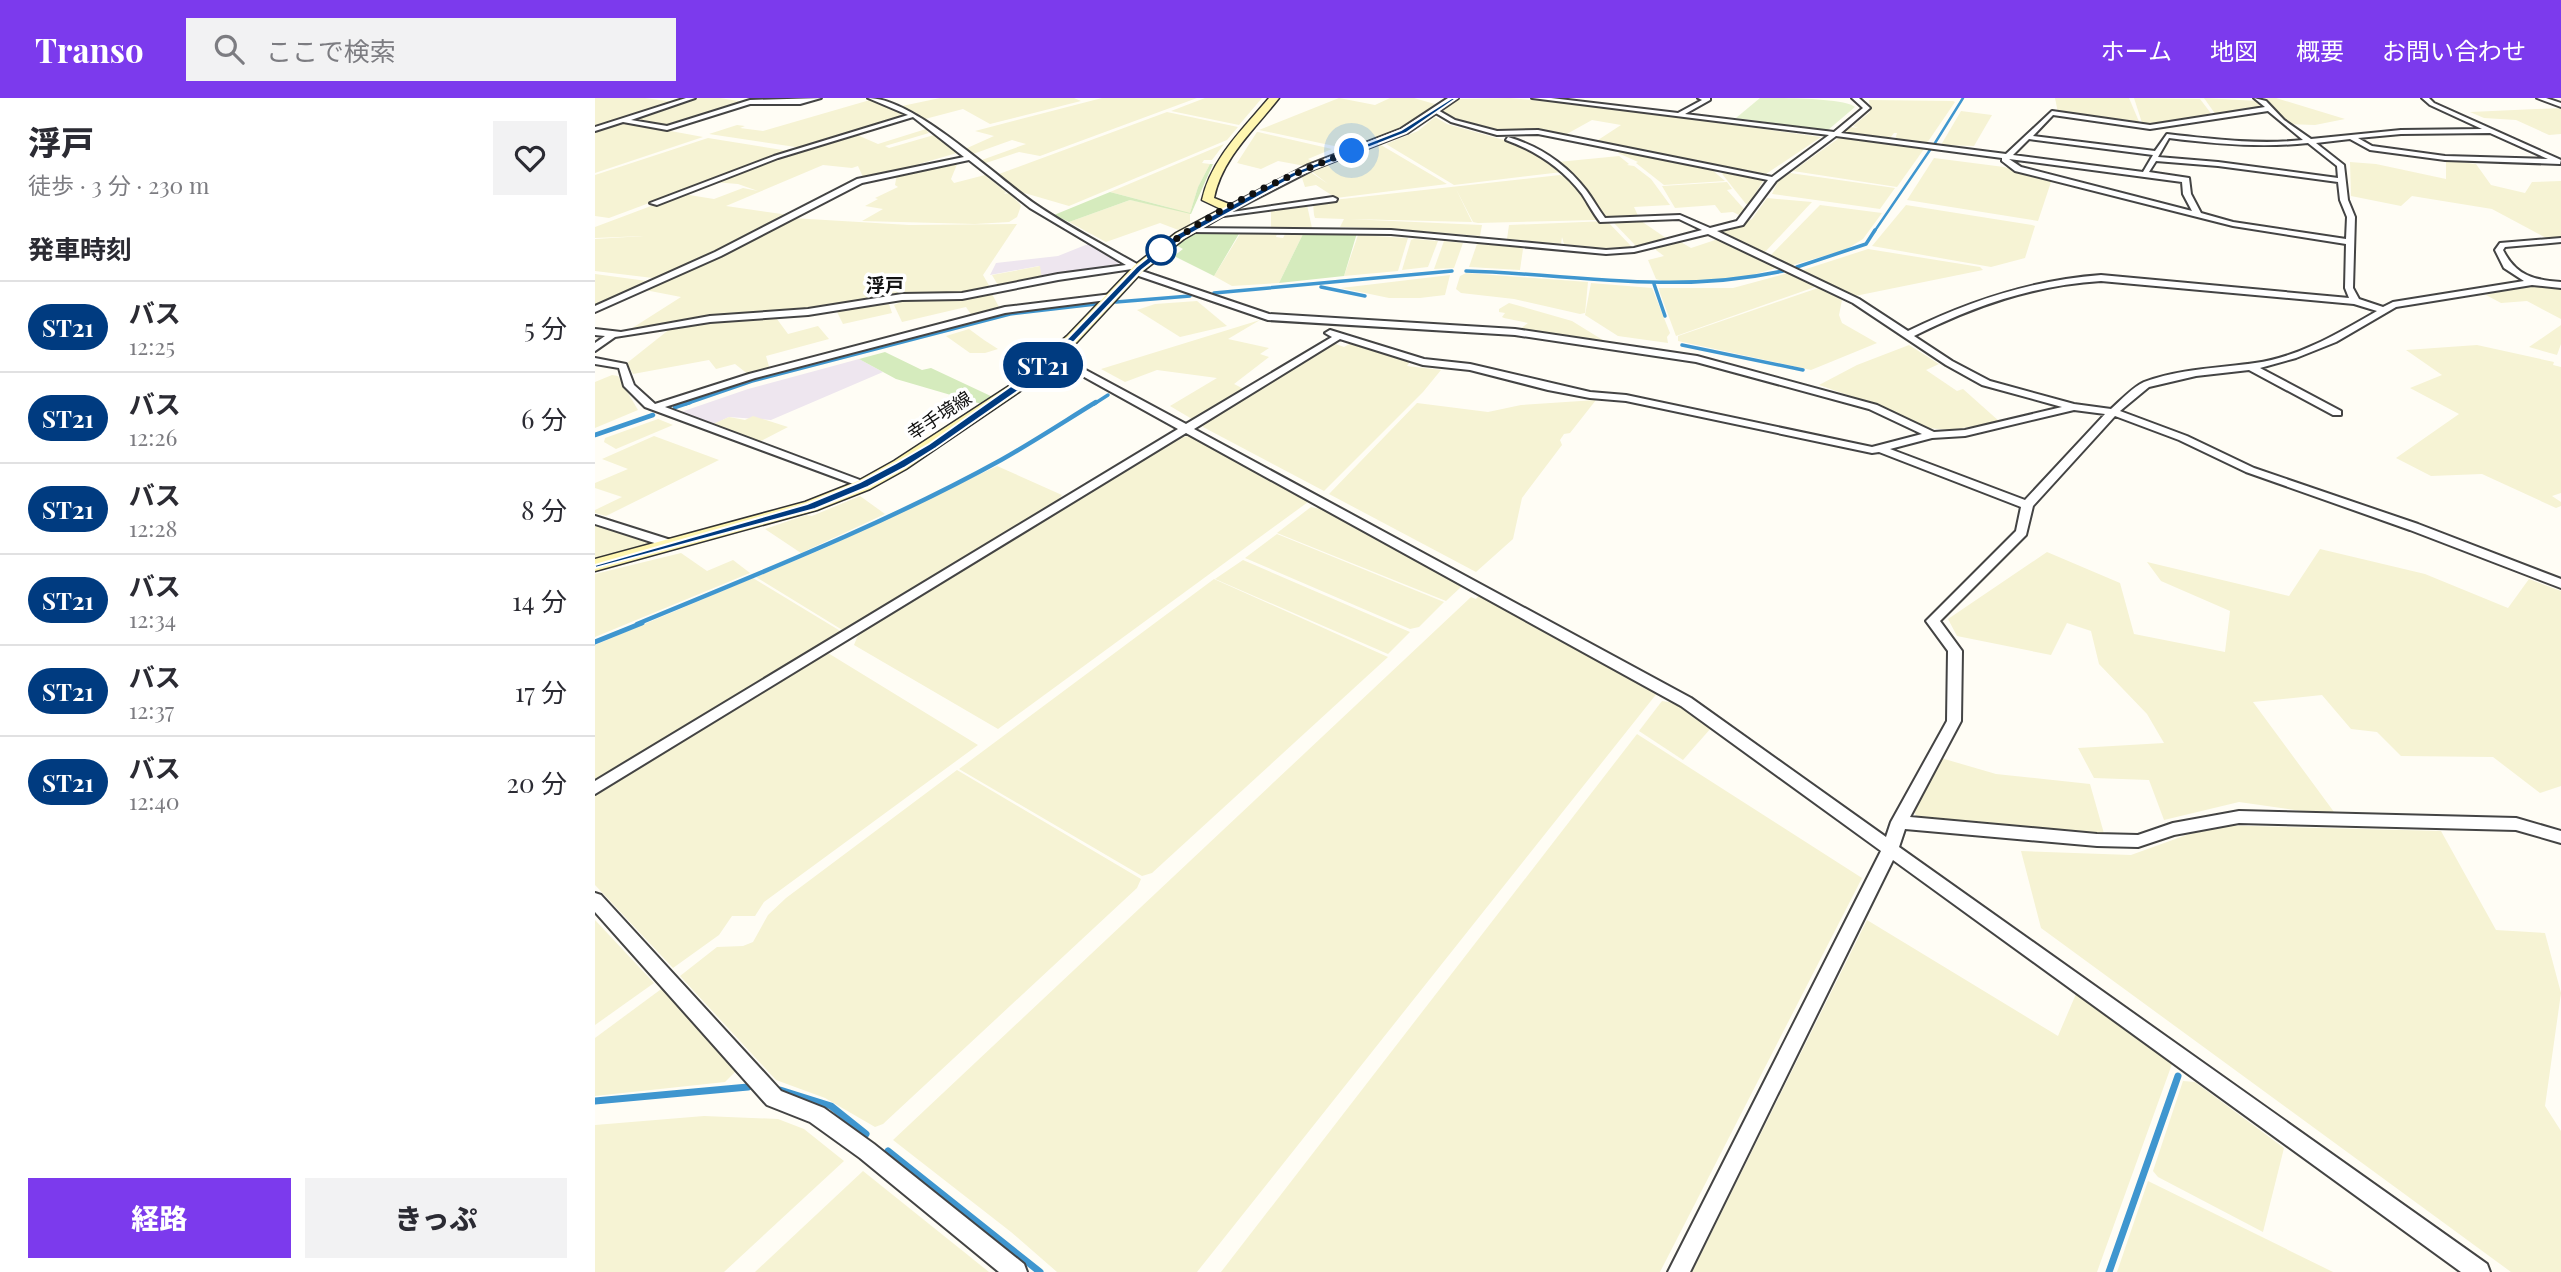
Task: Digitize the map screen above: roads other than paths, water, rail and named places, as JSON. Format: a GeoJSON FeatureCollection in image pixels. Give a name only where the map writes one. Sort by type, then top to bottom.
{"type":"FeatureCollection","features":[{"type":"Feature","properties":{"kind":"main road"},"geometry":{"type":"LineString","coordinates":[[1230,208],[1208,200],[1213,183],[1224,161],[1274,98]]}},
{"type":"Feature","properties":{"kind":"main road","name":"幸手境線"},"geometry":{"type":"LineString","coordinates":[[595,565],[811,506],[864,485],[933,446],[983,412],[1053,356],[1136,269],[1189,230],[1230,208]]}},
{"type":"Feature","properties":{"kind":"street"},"geometry":{"type":"LineString","coordinates":[[595,129],[692,98]]}},
{"type":"Feature","properties":{"kind":"street"},"geometry":{"type":"LineString","coordinates":[[622,120],[667,128],[750,102],[800,102],[818,98]]}},
{"type":"Feature","properties":{"kind":"street"},"geometry":{"type":"LineString","coordinates":[[871,98],[914,115],[1033,206],[1136,269],[1268,317],[1296,321],[1515,332],[1697,359],[1873,407],[1932,435]]}},
{"type":"Feature","properties":{"kind":"street"},"geometry":{"type":"LineString","coordinates":[[1230,208],[1311,167],[1392,137],[1454,98]]}},
{"type":"Feature","properties":{"kind":"street"},"geometry":{"type":"LineString","coordinates":[[1535,98],[2007,154],[2186,180],[2186,194],[2197,215]]}},
{"type":"Feature","properties":{"kind":"street"},"geometry":{"type":"LineString","coordinates":[[1679,115],[1706,98]]}},
{"type":"Feature","properties":{"kind":"street"},"geometry":{"type":"LineString","coordinates":[[1189,230],[1391,232],[1606,252],[1635,250],[1740,223],[1773,179],[1867,108],[1855,98]]}},
{"type":"Feature","properties":{"kind":"street"},"geometry":{"type":"LineString","coordinates":[[2257,98],[2280,118],[2286,128],[2340,165],[2344,200],[2351,217],[2349,288],[2355,301]]}},
{"type":"Feature","properties":{"kind":"street"},"geometry":{"type":"LineString","coordinates":[[2425,98],[2488,131],[2560,163]]}},
{"type":"Feature","properties":{"kind":"street"},"geometry":{"type":"LineString","coordinates":[[2540,98],[2561,105]]}},
{"type":"Feature","properties":{"kind":"street"},"geometry":{"type":"LineString","coordinates":[[2267,109],[2150,127],[2052,113],[2007,154],[2005,162],[2018,169],[2197,215],[2259,229],[2351,242]]}},
{"type":"Feature","properties":{"kind":"street"},"geometry":{"type":"LineString","coordinates":[[1436,111],[1453,121],[1497,133],[1538,132],[1773,179]]}},
{"type":"Feature","properties":{"kind":"street"},"geometry":{"type":"LineString","coordinates":[[654,203],[776,157],[914,115]]}},
{"type":"Feature","properties":{"kind":"street"},"geometry":{"type":"LineString","coordinates":[[2144,174],[2167,136],[2245,144],[2308,143],[2401,132],[2488,131]]}},
{"type":"Feature","properties":{"kind":"street"},"geometry":{"type":"LineString","coordinates":[[2026,137],[2340,180]]}},
{"type":"Feature","properties":{"kind":"street"},"geometry":{"type":"LineString","coordinates":[[2353,138],[2370,148],[2445,158],[2560,163]]}},
{"type":"Feature","properties":{"kind":"street"},"geometry":{"type":"LineString","coordinates":[[1507,139],[1537,149],[1552,160],[1576,182],[1603,220],[1680,217],[1713,231],[1856,301],[1949,363],[1986,383],[2073,407],[2113,412],[2183,438],[2250,470],[2414,527],[2561,584]]}},
{"type":"Feature","properties":{"kind":"street"},"geometry":{"type":"LineString","coordinates":[[595,309],[706,260],[860,181],[969,158]]}},
{"type":"Feature","properties":{"kind":"street"},"geometry":{"type":"LineString","coordinates":[[1216,215],[1333,199]]}},
{"type":"Feature","properties":{"kind":"street"},"geometry":{"type":"LineString","coordinates":[[2532,282],[2507,266],[2499,250],[2503,245],[2561,240]]}},
{"type":"Feature","properties":{"kind":"street"},"geometry":{"type":"LineString","coordinates":[[595,332],[612,335],[710,319],[808,312],[902,297],[961,296],[1058,277],[1136,269]]}},
{"type":"Feature","properties":{"kind":"street"},"geometry":{"type":"LineString","coordinates":[[1908,335],[1949,314],[2073,279],[2101,278],[2355,301],[2384,310]]}},
{"type":"Feature","properties":{"kind":"street"},"geometry":{"type":"LineString","coordinates":[[1679,1272],[1891,847],[1899,822],[1954,721],[1955,652],[1933,621],[2022,532],[2027,505],[2113,412],[2146,386],[2196,373],[2249,366],[2293,356],[2333,340],[2393,305],[2532,282],[2561,285]]}},
{"type":"Feature","properties":{"kind":"street"},"geometry":{"type":"LineString","coordinates":[[655,407],[752,376],[1005,310],[1112,297]]}},
{"type":"Feature","properties":{"kind":"street"},"geometry":{"type":"LineString","coordinates":[[1296,321],[1423,362],[1470,367],[1548,387],[1626,398],[1872,450],[1883,450],[1932,435],[1965,432],[2073,407]]}},
{"type":"Feature","properties":{"kind":"street"},"geometry":{"type":"LineString","coordinates":[[595,348],[612,335]]}},
{"type":"Feature","properties":{"kind":"street"},"geometry":{"type":"LineString","coordinates":[[595,788],[1339,336]]}},
{"type":"Feature","properties":{"kind":"street"},"geometry":{"type":"LineString","coordinates":[[1053,356],[1686,702],[2479,1272]]}},
{"type":"Feature","properties":{"kind":"street"},"geometry":{"type":"LineString","coordinates":[[595,361],[623,366],[629,386],[655,407],[864,485]]}},
{"type":"Feature","properties":{"kind":"street"},"geometry":{"type":"LineString","coordinates":[[2249,366],[2337,413]]}},
{"type":"Feature","properties":{"kind":"street"},"geometry":{"type":"LineString","coordinates":[[1883,450],[2027,505]]}},
{"type":"Feature","properties":{"kind":"street"},"geometry":{"type":"LineString","coordinates":[[595,520],[670,544]]}},
{"type":"Feature","properties":{"kind":"street"},"geometry":{"type":"LineString","coordinates":[[1899,822],[2137,841],[2173,828],[2239,817],[2516,824],[2561,837]]}},
{"type":"Feature","properties":{"kind":"street"},"geometry":{"type":"LineString","coordinates":[[595,900],[774,1098],[817,1115],[867,1151],[1016,1272]]}},
{"type":"Feature","properties":{"kind":"waterway"},"geometry":{"type":"LineString","coordinates":[[1935,143],[1963,98]]}},
{"type":"Feature","properties":{"kind":"waterway"},"geometry":{"type":"LineString","coordinates":[[1874,232],[1932,147]]}},
{"type":"Feature","properties":{"kind":"waterway"},"geometry":{"type":"LineString","coordinates":[[1797,267],[1866,244],[1875,230]]}},
{"type":"Feature","properties":{"kind":"waterway"},"geometry":{"type":"LineString","coordinates":[[1214,293],[1452,271]]}},
{"type":"Feature","properties":{"kind":"waterway"},"geometry":{"type":"LineString","coordinates":[[1466,271],[1663,282],[1703,282],[1783,271]]}},
{"type":"Feature","properties":{"kind":"waterway"},"geometry":{"type":"LineString","coordinates":[[1654,284],[1665,316]]}},
{"type":"Feature","properties":{"kind":"waterway"},"geometry":{"type":"LineString","coordinates":[[1321,287],[1365,296]]}},
{"type":"Feature","properties":{"kind":"waterway"},"geometry":{"type":"LineString","coordinates":[[1116,302],[1190,296]]}},
{"type":"Feature","properties":{"kind":"waterway"},"geometry":{"type":"LineString","coordinates":[[685,404],[752,381],[1010,314],[1096,304]]}},
{"type":"Feature","properties":{"kind":"waterway"},"geometry":{"type":"LineString","coordinates":[[1682,345],[1803,370]]}},
{"type":"Feature","properties":{"kind":"waterway"},"geometry":{"type":"LineString","coordinates":[[1094,404],[1108,395]]}},
{"type":"Feature","properties":{"kind":"waterway"},"geometry":{"type":"LineString","coordinates":[[675,407],[690,402]]}},
{"type":"Feature","properties":{"kind":"waterway"},"geometry":{"type":"LineString","coordinates":[[637,624],[822,547],[912,505],[1001,460],[1096,402]]}},
{"type":"Feature","properties":{"kind":"waterway"},"geometry":{"type":"LineString","coordinates":[[595,435],[653,415]]}},
{"type":"Feature","properties":{"kind":"waterway"},"geometry":{"type":"LineString","coordinates":[[595,642],[642,623]]}},
{"type":"Feature","properties":{"kind":"waterway"},"geometry":{"type":"LineString","coordinates":[[2109,1272],[2178,1076]]}},
{"type":"Feature","properties":{"kind":"waterway"},"geometry":{"type":"LineString","coordinates":[[595,1101],[748,1087]]}},
{"type":"Feature","properties":{"kind":"waterway"},"geometry":{"type":"LineString","coordinates":[[780,1090],[831,1106],[866,1134]]}},
{"type":"Feature","properties":{"kind":"waterway"},"geometry":{"type":"LineString","coordinates":[[888,1151],[1040,1272]]}},
{"type":"Feature","properties":{"kind":"district","name":"浮戸"},"geometry":{"type":"Point","coordinates":[885,284]}}]}
